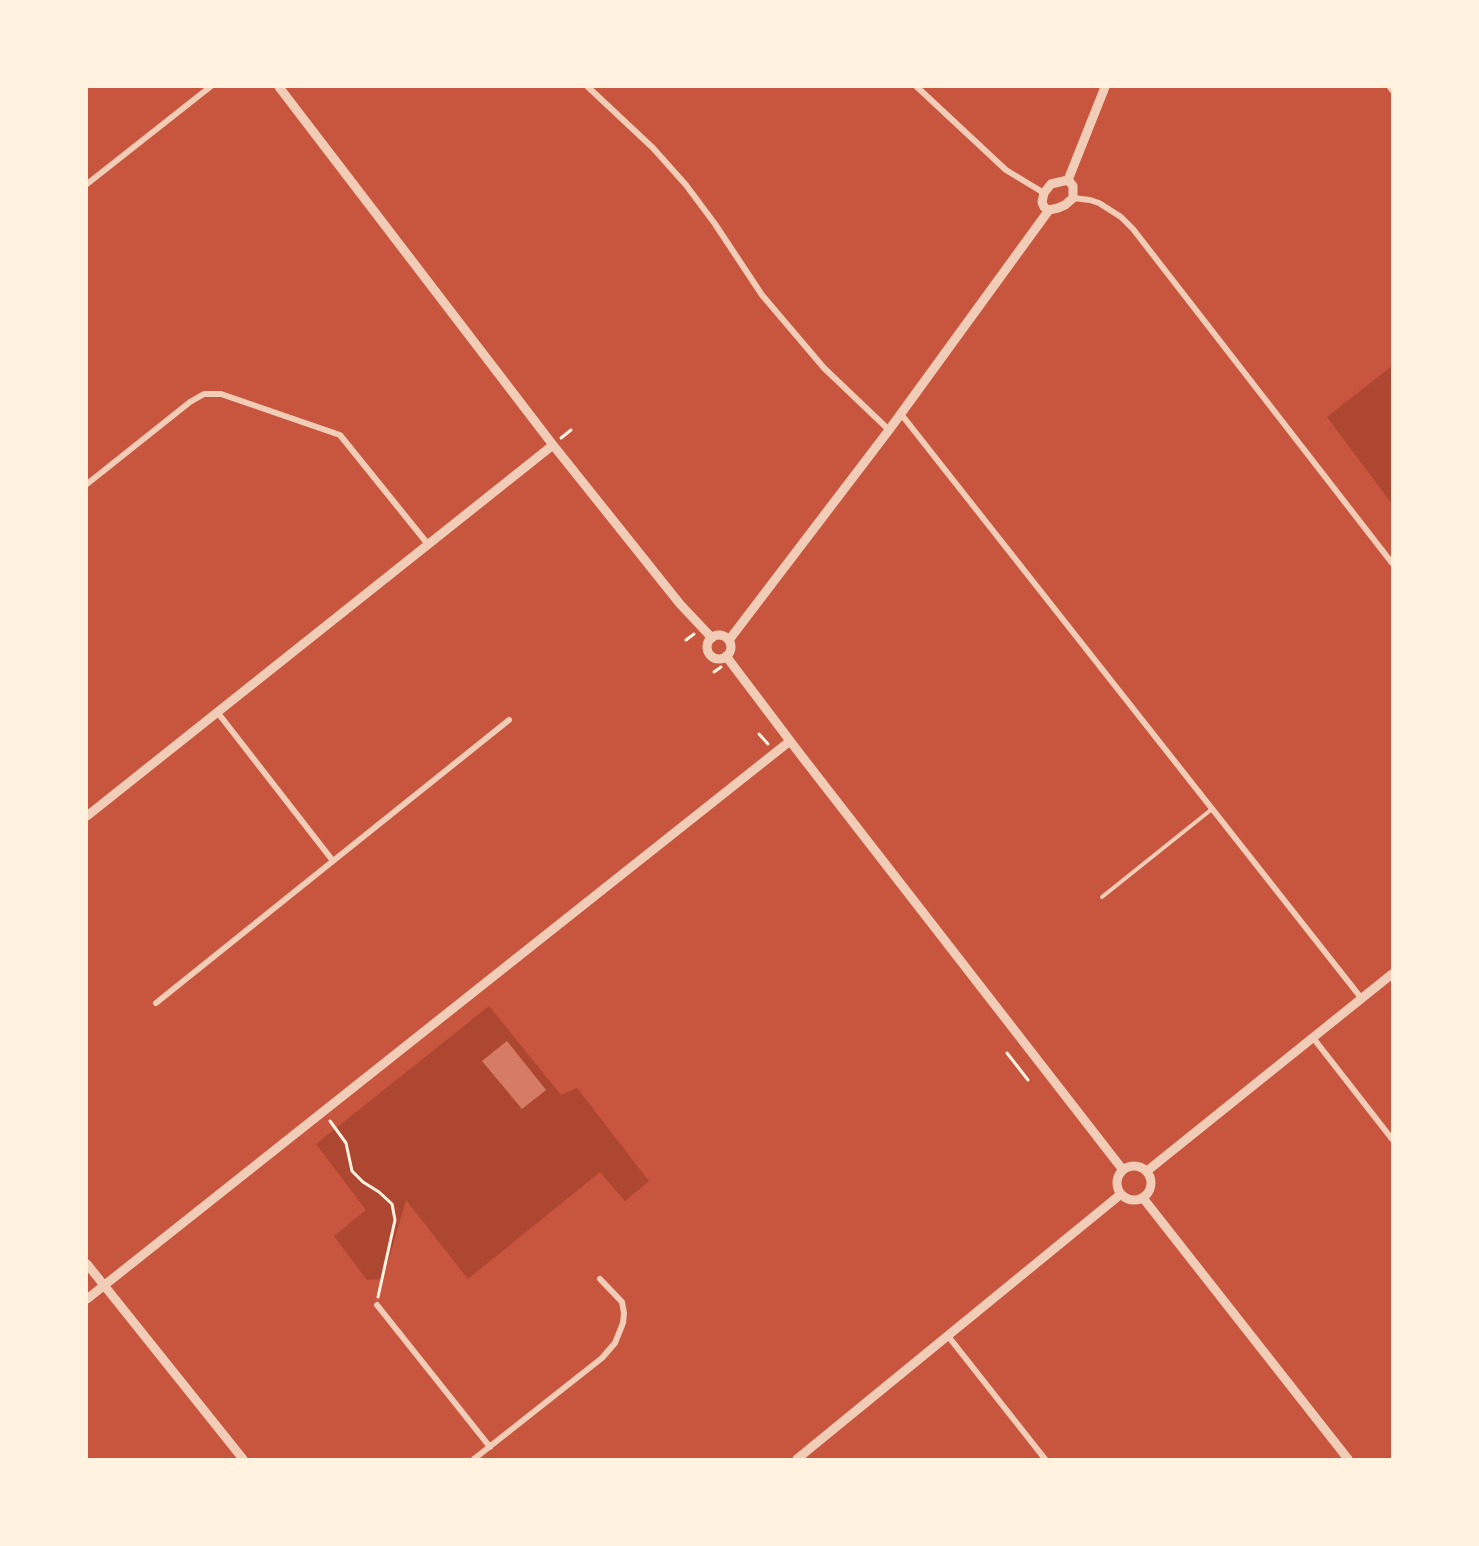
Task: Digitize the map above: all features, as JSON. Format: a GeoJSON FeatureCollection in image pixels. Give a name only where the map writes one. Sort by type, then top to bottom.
{"type":"FeatureCollection","features":[{"type":"Feature","properties":{"kind":"street"},"geometry":{"type":"LineString","coordinates":[[87,184],[210,87]]}},
{"type":"Feature","properties":{"kind":"street"},"geometry":{"type":"LineString","coordinates":[[279,87],[553,444],[680,604],[712,638]]}},
{"type":"Feature","properties":{"kind":"street"},"geometry":{"type":"LineString","coordinates":[[588,87],[653,148],[716,224],[762,295],[825,368],[890,430]]}},
{"type":"Feature","properties":{"kind":"street"},"geometry":{"type":"LineString","coordinates":[[917,87],[1006,170],[1044,193]]}},
{"type":"Feature","properties":{"kind":"street"},"geometry":{"type":"LineString","coordinates":[[1068,180],[1105,87]]}},
{"type":"Feature","properties":{"kind":"street"},"geometry":{"type":"LineString","coordinates":[[1049,210],[1042,202],[1044,193],[1051,184],[1068,180]]}},
{"type":"Feature","properties":{"kind":"street"},"geometry":{"type":"LineString","coordinates":[[1068,180],[1073,186],[1073,198]]}},
{"type":"Feature","properties":{"kind":"street"},"geometry":{"type":"LineString","coordinates":[[729,640],[890,430],[1049,210],[1065,205],[1073,198],[1099,203],[1121,217],[1133,229],[1392,563]]}},
{"type":"Feature","properties":{"kind":"street"},"geometry":{"type":"LineString","coordinates":[[87,484],[190,402],[204,394],[221,394],[340,435],[427,543]]}},
{"type":"Feature","properties":{"kind":"street"},"geometry":{"type":"LineString","coordinates":[[901,414],[1362,999]]}},
{"type":"Feature","properties":{"kind":"street"},"geometry":{"type":"LineString","coordinates":[[87,816],[553,444]]}},
{"type":"Feature","properties":{"kind":"street"},"geometry":{"type":"LineString","coordinates":[[719,635],[729,640],[731,647],[726,656],[719,658],[712,656],[708,645],[712,638],[719,635]]}},
{"type":"Feature","properties":{"kind":"street"},"geometry":{"type":"LineString","coordinates":[[726,656],[1123,1170]]}},
{"type":"Feature","properties":{"kind":"street"},"geometry":{"type":"LineString","coordinates":[[218,713],[333,861]]}},
{"type":"Feature","properties":{"kind":"street"},"geometry":{"type":"LineString","coordinates":[[156,1003],[509,720]]}},
{"type":"Feature","properties":{"kind":"street"},"geometry":{"type":"LineString","coordinates":[[87,1299],[790,741]]}},
{"type":"Feature","properties":{"kind":"street"},"geometry":{"type":"LineString","coordinates":[[1148,1172],[1392,974]]}},
{"type":"Feature","properties":{"kind":"street"},"geometry":{"type":"LineString","coordinates":[[1314,1039],[1392,1139]]}},
{"type":"Feature","properties":{"kind":"street"},"geometry":{"type":"LineString","coordinates":[[1133,1165],[1148,1172],[1151,1186],[1143,1198],[1131,1200],[1121,1194],[1117,1184],[1123,1170],[1133,1165]]}},
{"type":"Feature","properties":{"kind":"street"},"geometry":{"type":"LineString","coordinates":[[797,1459],[1121,1194]]}},
{"type":"Feature","properties":{"kind":"street"},"geometry":{"type":"LineString","coordinates":[[1143,1198],[1348,1459]]}},
{"type":"Feature","properties":{"kind":"street"},"geometry":{"type":"LineString","coordinates":[[87,1264],[243,1459]]}},
{"type":"Feature","properties":{"kind":"street"},"geometry":{"type":"LineString","coordinates":[[474,1459],[602,1358],[615,1343],[623,1323],[622,1302],[600,1279]]}},
{"type":"Feature","properties":{"kind":"street"},"geometry":{"type":"LineString","coordinates":[[377,1305],[490,1447]]}},
{"type":"Feature","properties":{"kind":"street"},"geometry":{"type":"LineString","coordinates":[[948,1336],[1045,1459]]}},
{"type":"Feature","properties":{"kind":"lane"},"geometry":{"type":"LineString","coordinates":[[1102,897],[1212,809]]}},
{"type":"Feature","properties":{"kind":"path"},"geometry":{"type":"LineString","coordinates":[[1007,1053],[1028,1080]]}},
{"type":"Feature","properties":{"kind":"path"},"geometry":{"type":"LineString","coordinates":[[323,1112],[346,1143],[352,1171],[392,1204],[395,1220],[377,1305]]}},
{"type":"Feature","properties":{"kind":"shaded area"},"geometry":{"type":"Polygon","coordinates":[[[1392,366],[1392,504],[1327,417],[1392,366]]]}},
{"type":"Feature","properties":{"kind":"shaded area"},"geometry":{"type":"Polygon","coordinates":[[[489,1006],[561,1095],[577,1088],[649,1181],[625,1201],[600,1172],[468,1279],[406,1200],[383,1279],[367,1280],[334,1236],[366,1210],[316,1144],[489,1006]]]}},
{"type":"Feature","properties":{"kind":"building"},"geometry":{"type":"Polygon","coordinates":[[[507,1041],[546,1090],[522,1109],[482,1061],[507,1041]]]}}]}
